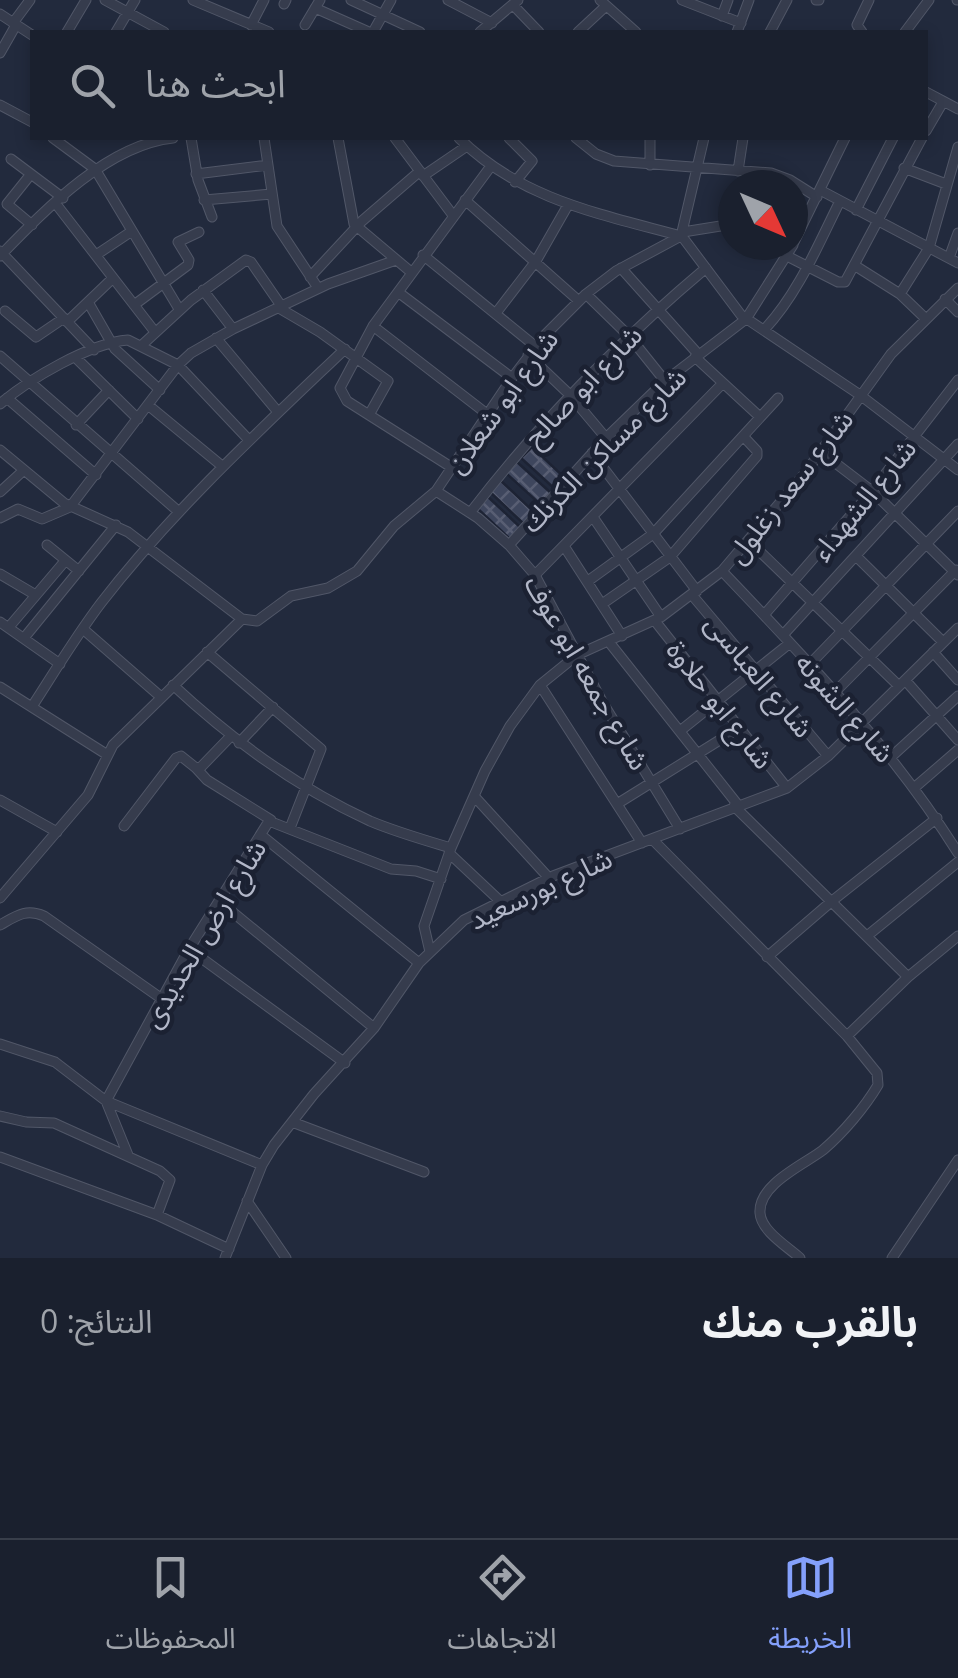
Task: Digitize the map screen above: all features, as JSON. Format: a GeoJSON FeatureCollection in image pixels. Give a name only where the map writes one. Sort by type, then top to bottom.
{"type":"FeatureCollection","features":[{"type":"Feature","properties":{"kind":"street"},"geometry":{"type":"LineString","coordinates":[[0,53],[30,0]]}},
{"type":"Feature","properties":{"kind":"street"},"geometry":{"type":"LineString","coordinates":[[68,30],[86,0]]}},
{"type":"Feature","properties":{"kind":"street"},"geometry":{"type":"LineString","coordinates":[[105,0],[160,30]]}},
{"type":"Feature","properties":{"kind":"street"},"geometry":{"type":"LineString","coordinates":[[117,30],[134,0]]}},
{"type":"Feature","properties":{"kind":"street"},"geometry":{"type":"LineString","coordinates":[[194,0],[210,3],[264,30]]}},
{"type":"Feature","properties":{"kind":"street"},"geometry":{"type":"LineString","coordinates":[[251,25],[264,0]]}},
{"type":"Feature","properties":{"kind":"street"},"geometry":{"type":"LineString","coordinates":[[351,0],[416,30]]}},
{"type":"Feature","properties":{"kind":"street"},"geometry":{"type":"LineString","coordinates":[[372,30],[392,0]]}},
{"type":"Feature","properties":{"kind":"street"},"geometry":{"type":"LineString","coordinates":[[448,0],[492,23]]}},
{"type":"Feature","properties":{"kind":"street"},"geometry":{"type":"LineString","coordinates":[[682,0],[707,4],[739,28],[749,0]]}},
{"type":"Feature","properties":{"kind":"street"},"geometry":{"type":"LineString","coordinates":[[722,16],[728,0]]}},
{"type":"Feature","properties":{"kind":"street"},"geometry":{"type":"LineString","coordinates":[[771,30],[787,0]]}},
{"type":"Feature","properties":{"kind":"street"},"geometry":{"type":"LineString","coordinates":[[861,30],[857,25],[868,0]]}},
{"type":"Feature","properties":{"kind":"street"},"geometry":{"type":"LineString","coordinates":[[906,30],[929,0]]}},
{"type":"Feature","properties":{"kind":"street"},"geometry":{"type":"LineString","coordinates":[[483,30],[515,2],[537,30]]}},
{"type":"Feature","properties":{"kind":"street"},"geometry":{"type":"LineString","coordinates":[[580,30],[603,3],[634,30]]}},
{"type":"Feature","properties":{"kind":"street"},"geometry":{"type":"LineString","coordinates":[[305,25],[318,4],[367,30]]}},
{"type":"Feature","properties":{"kind":"street"},"geometry":{"type":"LineString","coordinates":[[0,14],[30,34]]}},
{"type":"Feature","properties":{"kind":"street"},"geometry":{"type":"LineString","coordinates":[[928,93],[957,108]]}},
{"type":"Feature","properties":{"kind":"street"},"geometry":{"type":"LineString","coordinates":[[928,127],[942,102]]}},
{"type":"Feature","properties":{"kind":"street"},"geometry":{"type":"LineString","coordinates":[[0,106],[30,121]]}},
{"type":"Feature","properties":{"kind":"street"},"geometry":{"type":"LineString","coordinates":[[57,140],[95,169],[179,309]]}},
{"type":"Feature","properties":{"kind":"street"},"geometry":{"type":"LineString","coordinates":[[94,350],[1,254],[95,169],[126,149],[164,140]]}},
{"type":"Feature","properties":{"kind":"street"},"geometry":{"type":"LineString","coordinates":[[191,140],[196,174],[212,218]]}},
{"type":"Feature","properties":{"kind":"street"},"geometry":{"type":"LineString","coordinates":[[264,140],[280,233],[318,288]]}},
{"type":"Feature","properties":{"kind":"street"},"geometry":{"type":"LineString","coordinates":[[338,140],[356,227],[411,272]]}},
{"type":"Feature","properties":{"kind":"street"},"geometry":{"type":"LineString","coordinates":[[397,140],[452,214]]}},
{"type":"Feature","properties":{"kind":"street"},"geometry":{"type":"LineString","coordinates":[[461,140],[515,182],[568,205],[682,235],[718,227]]}},
{"type":"Feature","properties":{"kind":"street"},"geometry":{"type":"LineString","coordinates":[[511,140],[532,161],[515,182]]}},
{"type":"Feature","properties":{"kind":"street"},"geometry":{"type":"LineString","coordinates":[[579,140],[604,158],[718,170]]}},
{"type":"Feature","properties":{"kind":"street"},"geometry":{"type":"LineString","coordinates":[[650,140],[650,165]]}},
{"type":"Feature","properties":{"kind":"street"},"geometry":{"type":"LineString","coordinates":[[703,140],[682,235],[706,268],[746,318],[860,395],[958,470]]}},
{"type":"Feature","properties":{"kind":"street"},"geometry":{"type":"LineString","coordinates":[[738,170],[743,140]]}},
{"type":"Feature","properties":{"kind":"street","name":"شارع مساكن الكرنك"},"geometry":{"type":"LineString","coordinates":[[808,208],[843,140]]}},
{"type":"Feature","properties":{"kind":"street"},"geometry":{"type":"LineString","coordinates":[[856,210],[891,140]]}},
{"type":"Feature","properties":{"kind":"street"},"geometry":{"type":"LineString","coordinates":[[795,260],[845,282],[921,140]]}},
{"type":"Feature","properties":{"kind":"street"},"geometry":{"type":"LineString","coordinates":[[310,277],[356,227],[422,174],[467,146]]}},
{"type":"Feature","properties":{"kind":"street"},"geometry":{"type":"LineString","coordinates":[[900,294],[929,248],[958,149]]}},
{"type":"Feature","properties":{"kind":"street"},"geometry":{"type":"LineString","coordinates":[[11,159],[60,201],[155,332]]}},
{"type":"Feature","properties":{"kind":"street"},"geometry":{"type":"LineString","coordinates":[[196,174],[268,165]]}},
{"type":"Feature","properties":{"kind":"street"},"geometry":{"type":"LineString","coordinates":[[451,468],[348,401],[340,388],[373,326],[490,166]]}},
{"type":"Feature","properties":{"kind":"street"},"geometry":{"type":"LineString","coordinates":[[904,168],[946,184]]}},
{"type":"Feature","properties":{"kind":"street"},"geometry":{"type":"LineString","coordinates":[[32,174],[7,204],[32,225]]}},
{"type":"Feature","properties":{"kind":"street"},"geometry":{"type":"LineString","coordinates":[[808,189],[840,200],[953,260],[958,233]]}},
{"type":"Feature","properties":{"kind":"street"},"geometry":{"type":"LineString","coordinates":[[204,200],[272,194]]}},
{"type":"Feature","properties":{"kind":"street"},"geometry":{"type":"LineString","coordinates":[[465,200],[628,336],[665,380]]}},
{"type":"Feature","properties":{"kind":"street"},"geometry":{"type":"LineString","coordinates":[[764,330],[807,266],[840,200]]}},
{"type":"Feature","properties":{"kind":"street"},"geometry":{"type":"LineString","coordinates":[[496,314],[536,261],[568,205]]}},
{"type":"Feature","properties":{"kind":"street"},"geometry":{"type":"LineString","coordinates":[[96,255],[132,232]]}},
{"type":"Feature","properties":{"kind":"street"},"geometry":{"type":"LineString","coordinates":[[134,306],[189,262],[178,242],[199,232]]}},
{"type":"Feature","properties":{"kind":"street","name":"شارع ابو شعلان"},"geometry":{"type":"LineString","coordinates":[[242,618],[258,621],[291,596],[348,579],[394,526],[436,491],[532,351],[582,298],[621,268],[682,235]]}},
{"type":"Feature","properties":{"kind":"street"},"geometry":{"type":"LineString","coordinates":[[424,255],[496,314],[606,438]]}},
{"type":"Feature","properties":{"kind":"street"},"geometry":{"type":"LineString","coordinates":[[142,344],[203,290],[249,260],[280,308],[345,349],[389,383],[369,414]]}},
{"type":"Feature","properties":{"kind":"street"},"geometry":{"type":"LineString","coordinates":[[0,518],[18,509],[42,519],[70,507],[178,364],[216,338],[318,288],[396,260]]}},
{"type":"Feature","properties":{"kind":"street","name":"شارع مساكن الكرنك"},"geometry":{"type":"LineString","coordinates":[[509,546],[606,438],[665,380],[746,318],[784,260]]}},
{"type":"Feature","properties":{"kind":"street"},"geometry":{"type":"LineString","coordinates":[[854,265],[900,294],[925,318]]}},
{"type":"Feature","properties":{"kind":"street"},"geometry":{"type":"LineString","coordinates":[[621,268],[697,355],[760,418]]}},
{"type":"Feature","properties":{"kind":"street","name":"شارع ابو صالح"},"geometry":{"type":"LineString","coordinates":[[470,513],[569,394],[706,268]]}},
{"type":"Feature","properties":{"kind":"street"},"geometry":{"type":"LineString","coordinates":[[5,311],[36,337],[66,320],[113,278]]}},
{"type":"Feature","properties":{"kind":"street","name":"شارع سعد زغلول"},"geometry":{"type":"LineString","coordinates":[[430,952],[424,926],[450,851],[510,726],[540,685],[577,655],[658,619],[722,571],[821,452],[891,354],[958,288]]}},
{"type":"Feature","properties":{"kind":"street"},"geometry":{"type":"LineString","coordinates":[[203,290],[232,328]]}},
{"type":"Feature","properties":{"kind":"street"},"geometry":{"type":"LineString","coordinates":[[398,292],[512,378]]}},
{"type":"Feature","properties":{"kind":"street"},"geometry":{"type":"LineString","coordinates":[[945,300],[958,312]]}},
{"type":"Feature","properties":{"kind":"street"},"geometry":{"type":"LineString","coordinates":[[88,302],[112,343],[160,390]]}},
{"type":"Feature","properties":{"kind":"street"},"geometry":{"type":"LineString","coordinates":[[373,326],[488,414]]}},
{"type":"Feature","properties":{"kind":"street"},"geometry":{"type":"LineString","coordinates":[[216,338],[278,412]]}},
{"type":"Feature","properties":{"kind":"street"},"geometry":{"type":"LineString","coordinates":[[96,475],[4,401],[28,382],[112,343],[128,340],[142,344],[178,364],[248,439]]}},
{"type":"Feature","properties":{"kind":"street"},"geometry":{"type":"LineString","coordinates":[[33,706],[83,629],[179,512],[248,439],[345,349]]}},
{"type":"Feature","properties":{"kind":"street"},"geometry":{"type":"LineString","coordinates":[[0,356],[179,512]]}},
{"type":"Feature","properties":{"kind":"street"},"geometry":{"type":"LineString","coordinates":[[76,358],[138,419]]}},
{"type":"Feature","properties":{"kind":"street","name":"شارع الشهداء"},"geometry":{"type":"LineString","coordinates":[[764,615],[872,491],[958,380]]}},
{"type":"Feature","properties":{"kind":"street"},"geometry":{"type":"LineString","coordinates":[[536,576],[723,382]]}},
{"type":"Feature","properties":{"kind":"street"},"geometry":{"type":"LineString","coordinates":[[76,425],[109,390]]}},
{"type":"Feature","properties":{"kind":"street"},"geometry":{"type":"LineString","coordinates":[[588,581],[653,534],[778,398]]}},
{"type":"Feature","properties":{"kind":"street"},"geometry":{"type":"LineString","coordinates":[[148,405],[222,466]]}},
{"type":"Feature","properties":{"kind":"street"},"geometry":{"type":"LineString","coordinates":[[602,604],[670,557],[757,456],[758,451],[743,436]]}},
{"type":"Feature","properties":{"kind":"street"},"geometry":{"type":"LineString","coordinates":[[680,731],[756,670],[787,639],[812,602],[958,444]]}},
{"type":"Feature","properties":{"kind":"street"},"geometry":{"type":"LineString","coordinates":[[0,450],[70,507],[116,525],[242,618],[106,754],[92,788],[0,898]]}},
{"type":"Feature","properties":{"kind":"street"},"geometry":{"type":"LineString","coordinates":[[821,452],[872,491],[957,572],[835,692]]}},
{"type":"Feature","properties":{"kind":"street","name":"شارع العباسى"},"geometry":{"type":"LineString","coordinates":[[592,454],[694,593],[828,756]]}},
{"type":"Feature","properties":{"kind":"street"},"geometry":{"type":"LineString","coordinates":[[0,492],[24,470]]}},
{"type":"Feature","properties":{"kind":"street","name":"شارع جمعه ابو عوف"},"geometry":{"type":"LineString","coordinates":[[436,491],[509,546],[536,576],[602,704],[680,828]]}},
{"type":"Feature","properties":{"kind":"street"},"geometry":{"type":"LineString","coordinates":[[810,664],[958,511]]}},
{"type":"Feature","properties":{"kind":"street","name":"شارع ابو حلاوة"},"geometry":{"type":"LineString","coordinates":[[594,517],[658,619],[786,788]]}},
{"type":"Feature","properties":{"kind":"street"},"geometry":{"type":"LineString","coordinates":[[24,638],[116,525]]}},
{"type":"Feature","properties":{"kind":"street"},"geometry":{"type":"LineString","coordinates":[[749,541],[958,740]]}},
{"type":"Feature","properties":{"kind":"street"},"geometry":{"type":"LineString","coordinates":[[46,545],[78,572]]}},
{"type":"Feature","properties":{"kind":"street"},"geometry":{"type":"LineString","coordinates":[[564,546],[622,636]]}},
{"type":"Feature","properties":{"kind":"street"},"geometry":{"type":"LineString","coordinates":[[856,556],[943,642]]}},
{"type":"Feature","properties":{"kind":"street"},"geometry":{"type":"LineString","coordinates":[[60,664],[4,625],[66,561]]}},
{"type":"Feature","properties":{"kind":"street","name":"شارع الشونه"},"geometry":{"type":"LineString","coordinates":[[722,571],[863,722],[937,818],[958,853]]}},
{"type":"Feature","properties":{"kind":"street"},"geometry":{"type":"LineString","coordinates":[[0,574],[34,594]]}},
{"type":"Feature","properties":{"kind":"street","name":"شارع بورسعيد"},"geometry":{"type":"LineString","coordinates":[[227,1253],[262,1165],[292,1122],[374,1028],[419,963],[464,920],[549,878],[786,788],[828,756],[958,628]]}},
{"type":"Feature","properties":{"kind":"street"},"geometry":{"type":"LineString","coordinates":[[83,629],[161,697]]}},
{"type":"Feature","properties":{"kind":"street"},"geometry":{"type":"LineString","coordinates":[[609,642],[736,805],[908,976]]}},
{"type":"Feature","properties":{"kind":"street"},"geometry":{"type":"LineString","coordinates":[[208,652],[321,749],[290,828]]}},
{"type":"Feature","properties":{"kind":"street"},"geometry":{"type":"LineString","coordinates":[[933,652],[958,680]]}},
{"type":"Feature","properties":{"kind":"street"},"geometry":{"type":"LineString","coordinates":[[173,685],[235,740],[306,784],[371,821],[450,851],[499,900]]}},
{"type":"Feature","properties":{"kind":"street"},"geometry":{"type":"LineString","coordinates":[[540,685],[617,804],[647,841],[847,1036],[877,1073],[878,1085],[824,1149],[795,1166],[765,1195],[760,1208],[767,1228],[800,1258]]}},
{"type":"Feature","properties":{"kind":"street"},"geometry":{"type":"LineString","coordinates":[[0,687],[106,754]]}},
{"type":"Feature","properties":{"kind":"street"},"geometry":{"type":"LineString","coordinates":[[890,758],[958,696]]}},
{"type":"Feature","properties":{"kind":"street"},"geometry":{"type":"LineString","coordinates":[[196,768],[273,707]]}},
{"type":"Feature","properties":{"kind":"street"},"geometry":{"type":"LineString","coordinates":[[617,804],[739,728]]}},
{"type":"Feature","properties":{"kind":"street"},"geometry":{"type":"LineString","coordinates":[[914,788],[958,750]]}},
{"type":"Feature","properties":{"kind":"street"},"geometry":{"type":"LineString","coordinates":[[124,826],[181,756],[207,780],[271,820]]}},
{"type":"Feature","properties":{"kind":"street"},"geometry":{"type":"LineString","coordinates":[[474,796],[549,878]]}},
{"type":"Feature","properties":{"kind":"street"},"geometry":{"type":"LineString","coordinates":[[0,800],[57,832]]}},
{"type":"Feature","properties":{"kind":"street"},"geometry":{"type":"LineString","coordinates":[[767,958],[937,818]]}},
{"type":"Feature","properties":{"kind":"street","name":"شارع ارض الحديدى"},"geometry":{"type":"LineString","coordinates":[[106,1101],[190,948],[271,820],[392,869],[440,879]]}},
{"type":"Feature","properties":{"kind":"street"},"geometry":{"type":"LineString","coordinates":[[947,836],[958,826]]}},
{"type":"Feature","properties":{"kind":"street"},"geometry":{"type":"LineString","coordinates":[[261,835],[419,963]]}},
{"type":"Feature","properties":{"kind":"street"},"geometry":{"type":"LineString","coordinates":[[867,936],[958,862]]}},
{"type":"Feature","properties":{"kind":"street"},"geometry":{"type":"LineString","coordinates":[[219,902],[374,1028]]}},
{"type":"Feature","properties":{"kind":"street"},"geometry":{"type":"LineString","coordinates":[[0,925],[22,913],[32,911],[44,916],[162,999]]}},
{"type":"Feature","properties":{"kind":"street"},"geometry":{"type":"LineString","coordinates":[[847,1036],[908,976],[958,936]]}},
{"type":"Feature","properties":{"kind":"street"},"geometry":{"type":"LineString","coordinates":[[190,948],[344,1062]]}},
{"type":"Feature","properties":{"kind":"street"},"geometry":{"type":"LineString","coordinates":[[0,1044],[55,1062],[106,1101],[262,1165]]}},
{"type":"Feature","properties":{"kind":"street"},"geometry":{"type":"LineString","coordinates":[[106,1101],[128,1156]]}},
{"type":"Feature","properties":{"kind":"street"},"geometry":{"type":"LineString","coordinates":[[0,1116],[54,1124],[160,1170],[170,1180],[157,1215]]}},
{"type":"Feature","properties":{"kind":"street"},"geometry":{"type":"LineString","coordinates":[[292,1122],[424,1172]]}},
{"type":"Feature","properties":{"kind":"street"},"geometry":{"type":"LineString","coordinates":[[0,1157],[157,1215],[227,1253]]}},
{"type":"Feature","properties":{"kind":"street"},"geometry":{"type":"LineString","coordinates":[[892,1258],[958,1160]]}},
{"type":"Feature","properties":{"kind":"street"},"geometry":{"type":"LineString","coordinates":[[247,1201],[286,1258]]}},
{"type":"Feature","properties":{"kind":"building"},"geometry":{"type":"Polygon","coordinates":[[[532,447],[566,479],[556,490],[521,458],[532,447]]]}},
{"type":"Feature","properties":{"kind":"building"},"geometry":{"type":"Polygon","coordinates":[[[517,462],[552,494],[541,505],[506,473],[517,462]]]}},
{"type":"Feature","properties":{"kind":"building"},"geometry":{"type":"Polygon","coordinates":[[[500,480],[535,513],[524,524],[489,491],[500,480]]]}},
{"type":"Feature","properties":{"kind":"building"},"geometry":{"type":"Polygon","coordinates":[[[486,495],[521,528],[510,539],[476,507],[486,495]]]}}]}
